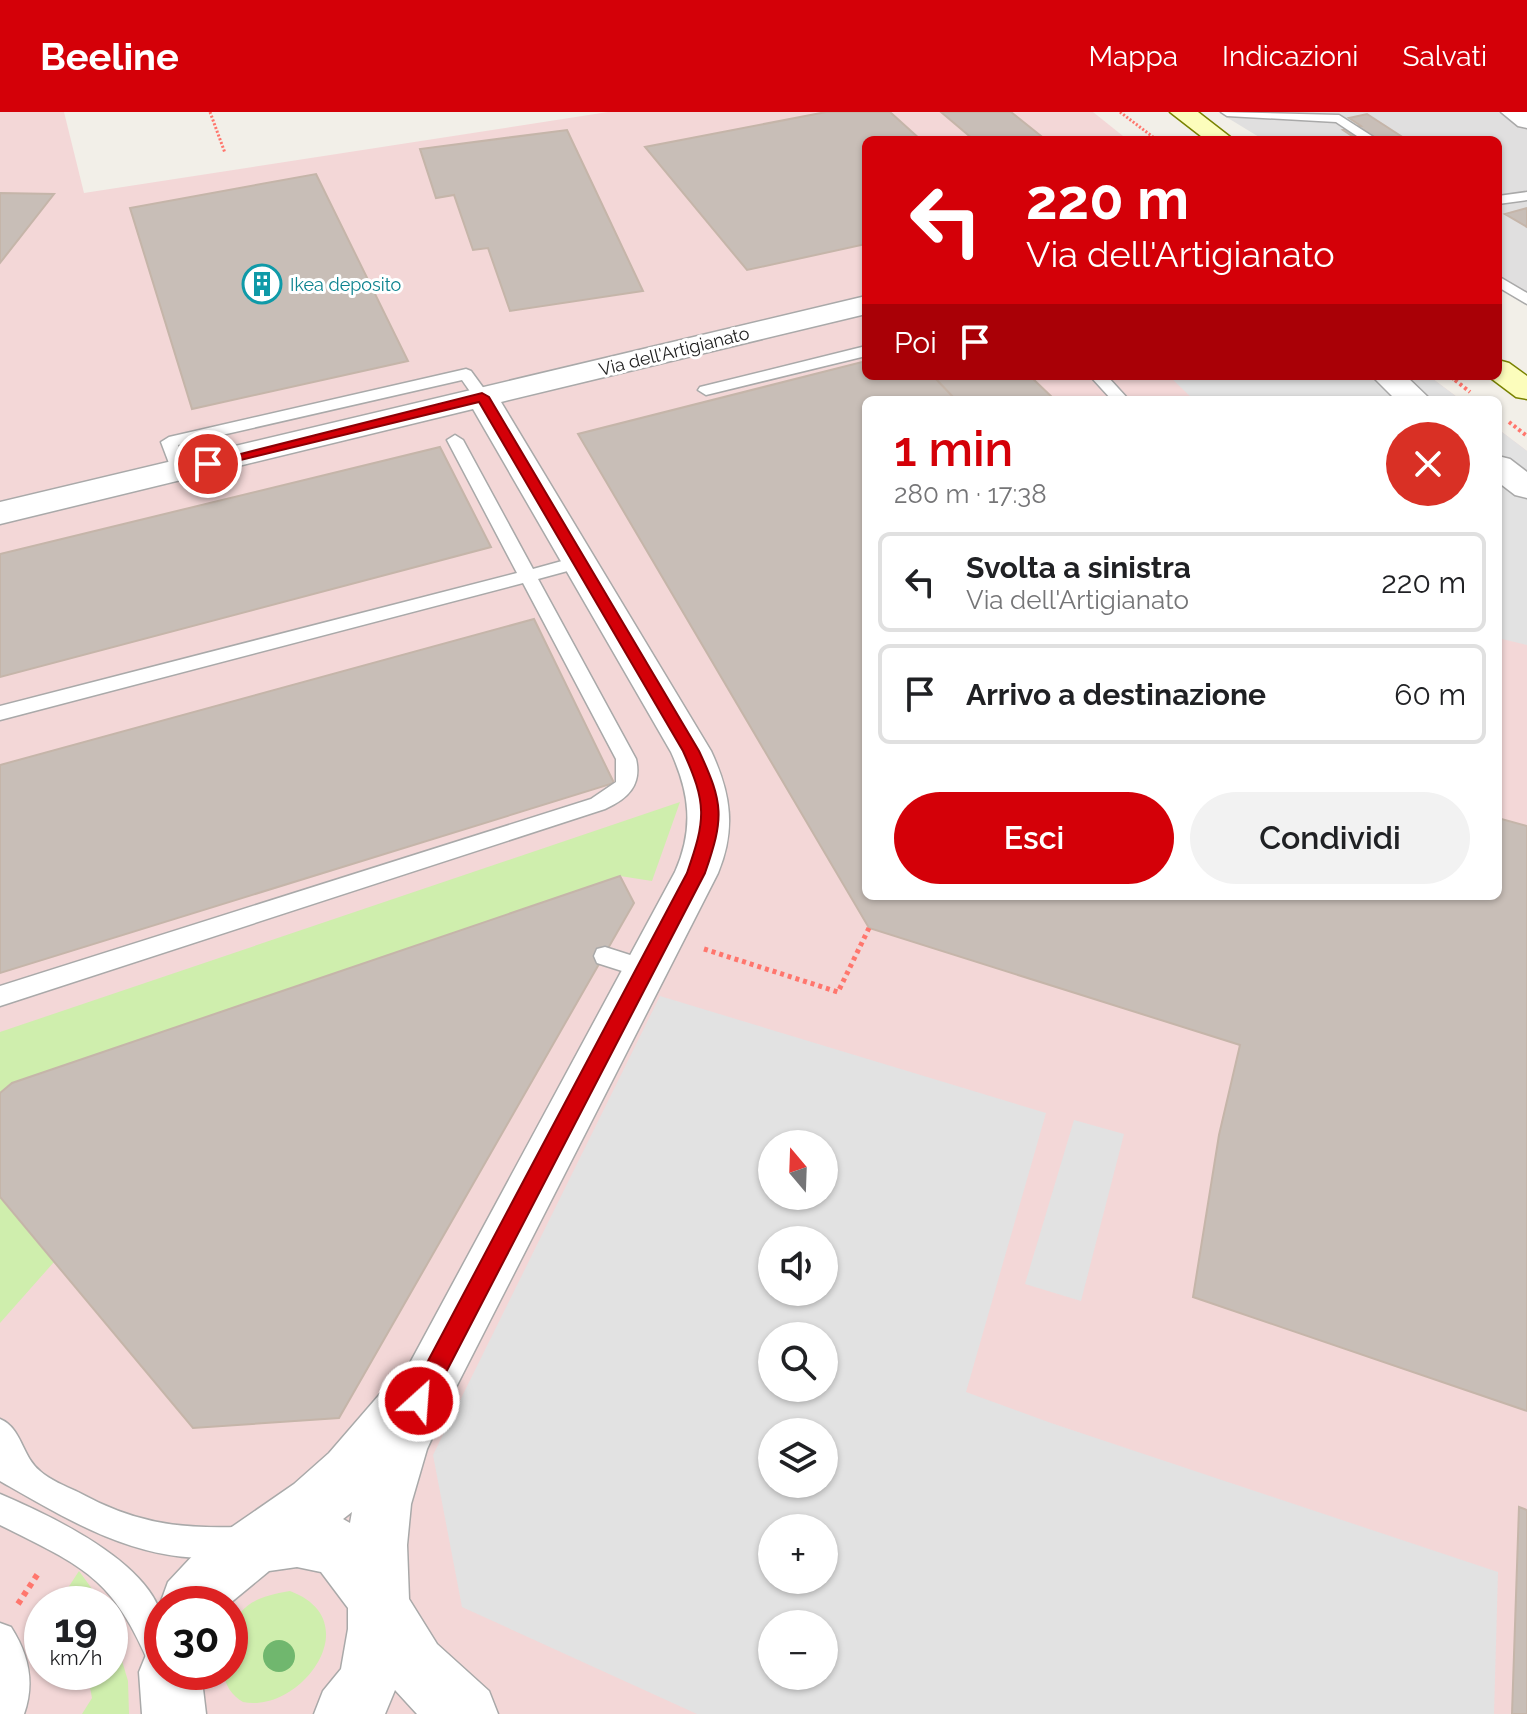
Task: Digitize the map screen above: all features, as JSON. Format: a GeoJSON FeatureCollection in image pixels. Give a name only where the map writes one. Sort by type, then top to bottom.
{"type":"FeatureCollection","features":[{"type":"Feature","properties":{"kind":"main road"},"geometry":{"type":"LineString","coordinates":[[1166,124],[1208,136]]}},
{"type":"Feature","properties":{"kind":"main road"},"geometry":{"type":"LineString","coordinates":[[1511,356],[1527,390]]}},
{"type":"Feature","properties":{"kind":"street"},"geometry":{"type":"LineString","coordinates":[[1513,112],[1527,121]]}},
{"type":"Feature","properties":{"kind":"street","name":"Via dell'Artigianato"},"geometry":{"type":"LineString","coordinates":[[0,513],[862,306]]}},
{"type":"Feature","properties":{"kind":"street"},"geometry":{"type":"LineString","coordinates":[[1392,380],[1410,396]]}},
{"type":"Feature","properties":{"kind":"street"},"geometry":{"type":"LineString","coordinates":[[346,1714],[364,1689],[375,1655],[379,1628],[377,1543],[386,1484],[397,1448],[637,954],[704,855],[712,819],[705,782],[691,751],[482,397]]}},
{"type":"Feature","properties":{"kind":"street"},"geometry":{"type":"LineString","coordinates":[[1502,469],[1527,488]]}},
{"type":"Feature","properties":{"kind":"street"},"geometry":{"type":"LineString","coordinates":[[203,1586],[229,1560],[263,1542],[316,1504],[356,1466],[430,1379]]}},
{"type":"Feature","properties":{"kind":"street"},"geometry":{"type":"LineString","coordinates":[[263,1542],[290,1536],[322,1540],[358,1562],[377,1606],[409,1657],[448,1700],[466,1714]]}},
{"type":"Feature","properties":{"kind":"lane"},"geometry":{"type":"LineString","coordinates":[[1227,112],[1339,119],[1366,136]]}},
{"type":"Feature","properties":{"kind":"lane"},"geometry":{"type":"LineString","coordinates":[[1502,199],[1527,196]]}},
{"type":"Feature","properties":{"kind":"lane"},"geometry":{"type":"LineString","coordinates":[[1502,283],[1527,300]]}},
{"type":"Feature","properties":{"kind":"lane"},"geometry":{"type":"LineString","coordinates":[[706,390],[862,352]]}},
{"type":"Feature","properties":{"kind":"lane"},"geometry":{"type":"LineString","coordinates":[[1102,380],[1117,396]]}},
{"type":"Feature","properties":{"kind":"lane"},"geometry":{"type":"LineString","coordinates":[[0,996],[598,804],[619,794],[630,776],[626,759],[455,440]]}},
{"type":"Feature","properties":{"kind":"lane"},"geometry":{"type":"LineString","coordinates":[[0,713],[580,562]]}},
{"type":"Feature","properties":{"kind":"lane"},"geometry":{"type":"LineString","coordinates":[[0,1433],[28,1481]]}},
{"type":"Feature","properties":{"kind":"lane"},"geometry":{"type":"LineString","coordinates":[[0,1465],[107,1520],[155,1539],[187,1543],[263,1542]]}},
{"type":"Feature","properties":{"kind":"lane"},"geometry":{"type":"LineString","coordinates":[[0,1509],[108,1567],[144,1612]]}},
{"type":"Feature","properties":{"kind":"lane"},"geometry":{"type":"LineString","coordinates":[[0,1638],[10,1653],[14,1670],[8,1714]]}},
{"type":"Feature","properties":{"kind":"path"},"geometry":{"type":"LineString","coordinates":[[210,112],[225,153]]}},
{"type":"Feature","properties":{"kind":"path"},"geometry":{"type":"LineString","coordinates":[[1120,112],[1166,124]]}},
{"type":"Feature","properties":{"kind":"path"},"geometry":{"type":"LineString","coordinates":[[1454,380],[1475,396]]}},
{"type":"Feature","properties":{"kind":"path"},"geometry":{"type":"LineString","coordinates":[[1508,421],[1527,436]]}},
{"type":"Feature","properties":{"kind":"path"},"geometry":{"type":"LineString","coordinates":[[637,954],[838,992],[869,928]]}},
{"type":"Feature","properties":{"kind":"shaded area"},"geometry":{"type":"Polygon","coordinates":[[[0,112],[64,112],[84,193],[608,112],[1093,112],[1123,136],[862,136],[862,380],[1434,380],[1456,396],[862,396],[862,900],[1502,900],[1502,432],[1527,451],[1527,1714],[0,1714],[0,112]]]}},
{"type":"Feature","properties":{"kind":"shaded area"},"geometry":{"type":"Polygon","coordinates":[[[1218,112],[1527,112],[1527,300],[1502,284],[1502,136],[1257,136],[1218,112]]]}},
{"type":"Feature","properties":{"kind":"shaded area"},"geometry":{"type":"Polygon","coordinates":[[[1173,380],[1434,380],[1456,396],[1190,396],[1173,380]]]}},
{"type":"Feature","properties":{"kind":"shaded area"},"geometry":{"type":"Polygon","coordinates":[[[1502,432],[1527,451],[1527,645],[1502,639],[1502,432]]]}},
{"type":"Feature","properties":{"kind":"shaded area"},"geometry":{"type":"Polygon","coordinates":[[[660,996],[1046,1113],[966,1392],[1498,1572],[1494,1714],[697,1714],[462,1607],[433,1455],[660,996]]]}},
{"type":"Feature","properties":{"kind":"shaded area"},"geometry":{"type":"Polygon","coordinates":[[[1074,1120],[1124,1134],[1081,1301],[1025,1284],[1074,1120]]]}},
{"type":"Feature","properties":{"kind":"green space"},"geometry":{"type":"Polygon","coordinates":[[[680,802],[652,881],[620,876],[12,1083],[0,1093],[0,1032],[680,802]]]}},
{"type":"Feature","properties":{"kind":"green space"},"geometry":{"type":"Polygon","coordinates":[[[0,1197],[54,1262],[0,1323],[0,1197]]]}},
{"type":"Feature","properties":{"kind":"green space"},"geometry":{"type":"Polygon","coordinates":[[[79,1571],[90,1586],[69,1586],[79,1571]]]}},
{"type":"Feature","properties":{"kind":"green space"},"geometry":{"type":"Polygon","coordinates":[[[290,1591],[313,1605],[324,1623],[325,1642],[318,1662],[304,1680],[286,1694],[265,1702],[243,1702],[230,1690],[248,1690],[248,1606],[271,1595],[290,1591]]]}},
{"type":"Feature","properties":{"kind":"green space"},"geometry":{"type":"Polygon","coordinates":[[[128,1681],[129,1714],[82,1714],[92,1698],[90,1690],[128,1690],[128,1681]]]}},
{"type":"Feature","properties":{"kind":"building"},"geometry":{"type":"Polygon","coordinates":[[[826,112],[890,112],[917,136],[862,136],[862,245],[747,270],[645,147],[826,112]]]}},
{"type":"Feature","properties":{"kind":"building"},"geometry":{"type":"Polygon","coordinates":[[[941,112],[1011,112],[1041,136],[969,136],[941,112]]]}},
{"type":"Feature","properties":{"kind":"building"},"geometry":{"type":"Polygon","coordinates":[[[1367,114],[1401,136],[1352,136],[1343,130],[1361,126],[1349,118],[1367,114]]]}},
{"type":"Feature","properties":{"kind":"building"},"geometry":{"type":"Polygon","coordinates":[[[567,130],[643,291],[510,311],[488,248],[473,250],[454,195],[436,198],[420,149],[567,130]]]}},
{"type":"Feature","properties":{"kind":"building","name":"Ikea deposito"},"geometry":{"type":"Polygon","coordinates":[[[316,174],[408,361],[192,409],[130,208],[316,174]]]}},
{"type":"Feature","properties":{"kind":"building"},"geometry":{"type":"Polygon","coordinates":[[[0,193],[54,194],[0,263],[0,193]]]}},
{"type":"Feature","properties":{"kind":"building"},"geometry":{"type":"Polygon","coordinates":[[[1527,208],[1527,227],[1505,214],[1527,208]]]}},
{"type":"Feature","properties":{"kind":"building"},"geometry":{"type":"Polygon","coordinates":[[[862,362],[862,380],[937,380],[952,396],[862,396],[862,900],[1502,900],[1502,819],[1527,826],[1527,1411],[1193,1297],[1219,1135],[1240,1045],[869,928],[578,434],[862,362]]]}},
{"type":"Feature","properties":{"kind":"building"},"geometry":{"type":"Polygon","coordinates":[[[937,380],[1034,380],[1051,396],[952,396],[937,380]]]}},
{"type":"Feature","properties":{"kind":"building"},"geometry":{"type":"Polygon","coordinates":[[[440,447],[491,547],[0,677],[0,554],[440,447]]]}},
{"type":"Feature","properties":{"kind":"building"},"geometry":{"type":"Polygon","coordinates":[[[534,619],[614,783],[0,973],[0,765],[534,619]]]}},
{"type":"Feature","properties":{"kind":"building"},"geometry":{"type":"Polygon","coordinates":[[[620,876],[634,903],[339,1418],[193,1428],[0,1197],[0,1093],[12,1083],[620,876]]]}},
{"type":"Feature","properties":{"kind":"building"},"geometry":{"type":"Polygon","coordinates":[[[1519,1507],[1527,1510],[1527,1714],[1512,1714],[1519,1507]]]}},
{"type":"Feature","properties":{"kind":"place","name":"Ikea deposito"},"geometry":{"type":"Point","coordinates":[262,284]}},
{"type":"Feature","properties":{"kind":"route"},"geometry":{"type":"LineString","coordinates":[[208,464],[482,397],[691,751],[705,782],[712,819],[704,855],[696,873],[419,1401]]}}]}
